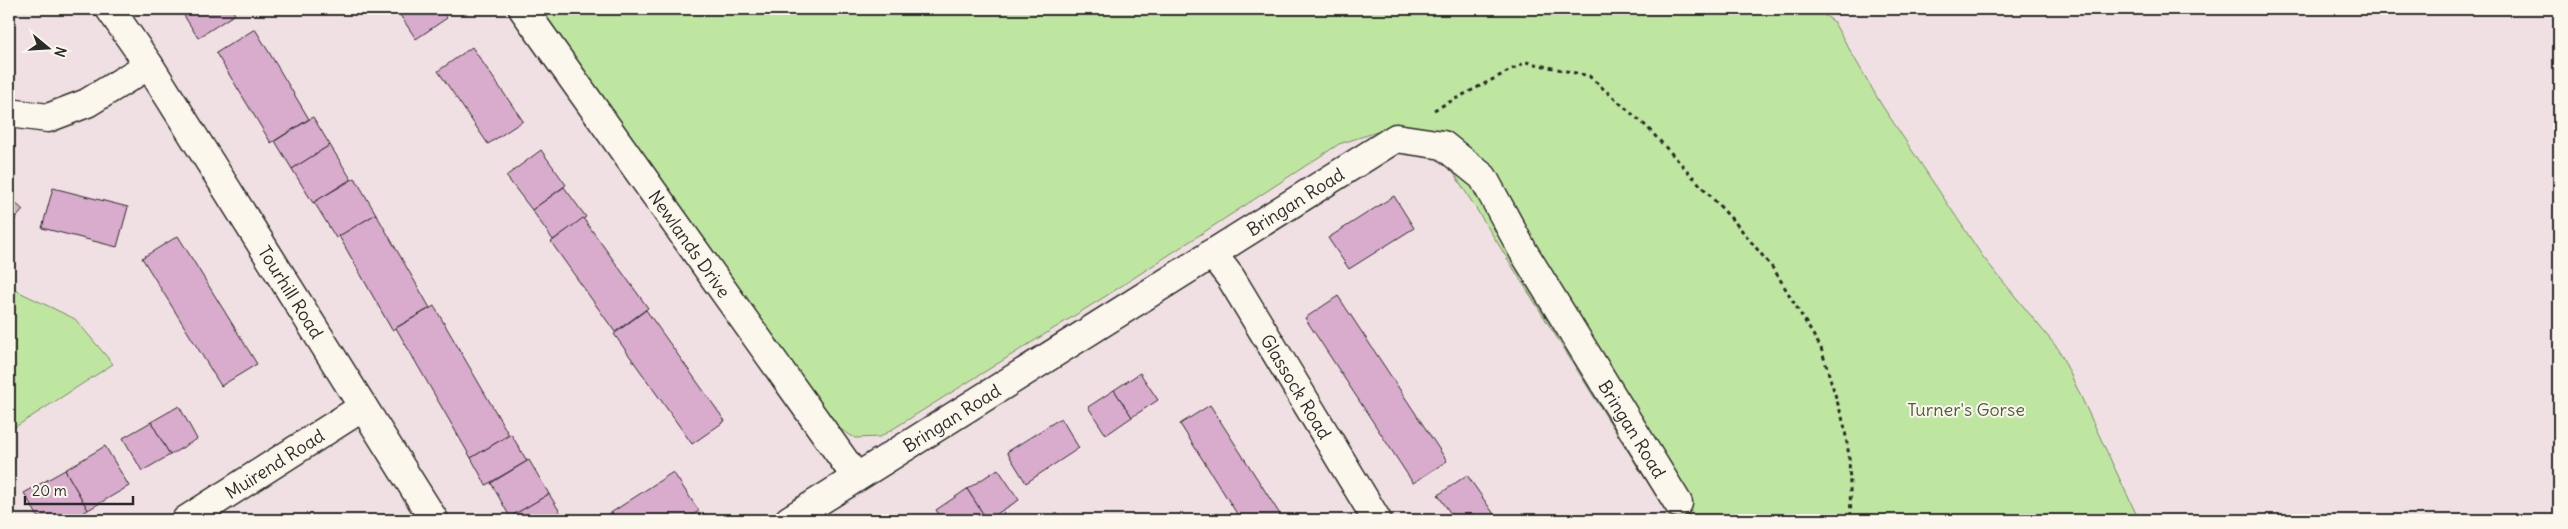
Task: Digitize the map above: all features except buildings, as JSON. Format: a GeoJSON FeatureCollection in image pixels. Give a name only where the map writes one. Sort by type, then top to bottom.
{"type":"FeatureCollection","features":[{"type":"Feature","properties":{"kind":"street","name":"Tourhill Road"},"geometry":{"type":"LineString","coordinates":[[110,9],[148,65],[434,520]]}},
{"type":"Feature","properties":{"kind":"street","name":"Newlands Drive"},"geometry":{"type":"LineString","coordinates":[[523,9],[856,477]]}},
{"type":"Feature","properties":{"kind":"street"},"geometry":{"type":"LineString","coordinates":[[9,112],[48,118],[87,103],[148,65]]}},
{"type":"Feature","properties":{"kind":"street","name":"Bringan Road"},"geometry":{"type":"LineString","coordinates":[[789,520],[1396,138],[1443,145],[1483,177],[1523,251],[1678,503]]}},
{"type":"Feature","properties":{"kind":"street","name":"Glassock Road"},"geometry":{"type":"LineString","coordinates":[[1212,253],[1231,278],[1377,520]]}},
{"type":"Feature","properties":{"kind":"street","name":"Muirend Road"},"geometry":{"type":"LineString","coordinates":[[186,520],[363,407]]}},
{"type":"Feature","properties":{"kind":"path"},"geometry":{"type":"LineString","coordinates":[[1396,138],[1421,117],[1526,62],[1589,76],[1648,127],[1739,227],[1775,271],[1802,314],[1821,348],[1844,424],[1849,456],[1851,520]]}},
{"type":"Feature","properties":{"kind":"green space","name":"Turner's Gorse"},"geometry":{"type":"Polygon","coordinates":[[[541,9],[1816,9],[1833,21],[1881,104],[1983,257],[2059,350],[2139,520],[1671,520],[1445,159],[1410,137],[1377,132],[1339,144],[1106,296],[880,437],[855,438],[830,423],[541,9]]]}},
{"type":"Feature","properties":{"kind":"green space"},"geometry":{"type":"Polygon","coordinates":[[[9,287],[75,319],[113,364],[9,431],[9,287]]]}}]}
